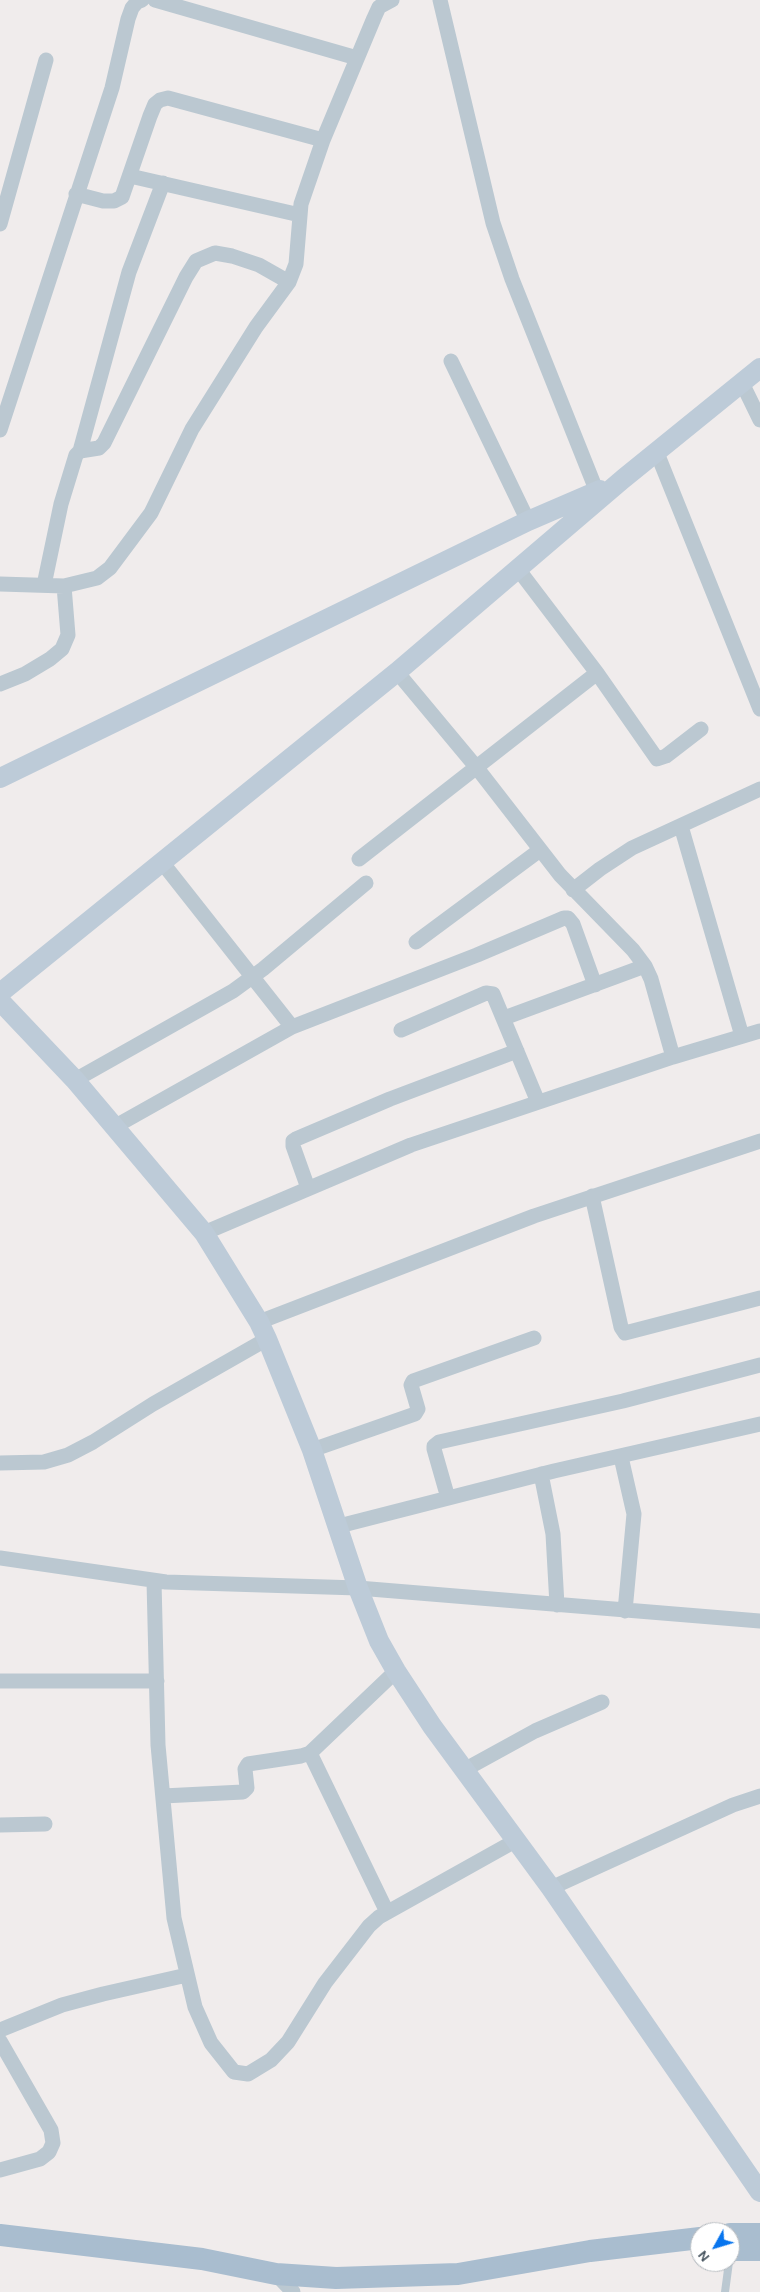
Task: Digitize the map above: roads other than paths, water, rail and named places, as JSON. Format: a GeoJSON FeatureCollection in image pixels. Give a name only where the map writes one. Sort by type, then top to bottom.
{"type":"FeatureCollection","features":[{"type":"Feature","properties":{"kind":"main road"},"geometry":{"type":"LineString","coordinates":[[0,2234],[202,2259],[286,2285],[317,2292]]}},
{"type":"Feature","properties":{"kind":"main road"},"geometry":{"type":"LineString","coordinates":[[740,2245],[760,2234]]}},
{"type":"Feature","properties":{"kind":"main road"},"geometry":{"type":"LineString","coordinates":[[0,2250],[286,2285],[336,2278],[458,2274],[590,2251],[690,2239]]}},
{"type":"Feature","properties":{"kind":"main road"},"geometry":{"type":"LineString","coordinates":[[740,2250],[760,2250]]}},
{"type":"Feature","properties":{"kind":"main road"},"geometry":{"type":"LineString","coordinates":[[400,2292],[460,2288],[592,2266],[690,2254]]}},
{"type":"Feature","properties":{"kind":"street"},"geometry":{"type":"LineString","coordinates":[[0,430],[112,88],[128,19],[132,8],[137,2],[142,0]]}},
{"type":"Feature","properties":{"kind":"street"},"geometry":{"type":"LineString","coordinates":[[155,0],[357,58]]}},
{"type":"Feature","properties":{"kind":"street"},"geometry":{"type":"LineString","coordinates":[[0,584],[64,586],[96,578],[110,568],[126,549],[151,512],[192,429],[221,380],[289,282],[296,264],[301,204],[323,140],[379,7],[392,0]]}},
{"type":"Feature","properties":{"kind":"street"},"geometry":{"type":"LineString","coordinates":[[440,0],[492,223],[512,279],[597,492]]}},
{"type":"Feature","properties":{"kind":"street"},"geometry":{"type":"LineString","coordinates":[[1,220],[46,60]]}},
{"type":"Feature","properties":{"kind":"street"},"geometry":{"type":"LineString","coordinates":[[76,194],[104,201],[114,201],[122,198],[155,104],[160,100],[168,98],[323,140]]}},
{"type":"Feature","properties":{"kind":"street"},"geometry":{"type":"LineString","coordinates":[[130,176],[300,215]]}},
{"type":"Feature","properties":{"kind":"street"},"geometry":{"type":"LineString","coordinates":[[44,585],[61,504],[76,456],[80,451],[129,272],[163,183]]}},
{"type":"Feature","properties":{"kind":"street"},"geometry":{"type":"LineString","coordinates":[[80,451],[99,448],[104,443],[186,277],[196,261],[215,253],[232,256],[259,265],[289,282]]}},
{"type":"Feature","properties":{"kind":"street"},"geometry":{"type":"LineString","coordinates":[[451,361],[528,521]]}},
{"type":"Feature","properties":{"kind":"street"},"geometry":{"type":"LineString","coordinates":[[0,993],[397,672],[623,479],[760,368]]}},
{"type":"Feature","properties":{"kind":"street"},"geometry":{"type":"LineString","coordinates":[[742,383],[760,420]]}},
{"type":"Feature","properties":{"kind":"street"},"geometry":{"type":"LineString","coordinates":[[657,453],[760,709]]}},
{"type":"Feature","properties":{"kind":"street"},"geometry":{"type":"LineString","coordinates":[[0,778],[528,521],[623,479]]}},
{"type":"Feature","properties":{"kind":"street"},"geometry":{"type":"LineString","coordinates":[[518,569],[598,673],[657,759],[666,756],[701,729]]}},
{"type":"Feature","properties":{"kind":"street"},"geometry":{"type":"LineString","coordinates":[[0,684],[50,659],[62,649],[68,635],[64,586]]}},
{"type":"Feature","properties":{"kind":"street"},"geometry":{"type":"LineString","coordinates":[[397,672],[477,768],[573,890],[633,950],[645,966],[651,979],[674,1057]]}},
{"type":"Feature","properties":{"kind":"street"},"geometry":{"type":"LineString","coordinates":[[359,859],[598,673]]}},
{"type":"Feature","properties":{"kind":"street"},"geometry":{"type":"LineString","coordinates":[[573,890],[632,848],[758,794]]}},
{"type":"Feature","properties":{"kind":"street"},"geometry":{"type":"LineString","coordinates":[[681,826],[742,1036]]}},
{"type":"Feature","properties":{"kind":"street"},"geometry":{"type":"LineString","coordinates":[[416,942],[540,850]]}},
{"type":"Feature","properties":{"kind":"street"},"geometry":{"type":"LineString","coordinates":[[161,861],[292,1027]]}},
{"type":"Feature","properties":{"kind":"street"},"geometry":{"type":"LineString","coordinates":[[75,1080],[233,991],[252,978],[366,883]]}},
{"type":"Feature","properties":{"kind":"street"},"geometry":{"type":"LineString","coordinates":[[114,1127],[292,1027],[477,955],[564,918],[568,918],[573,924],[595,985]]}},
{"type":"Feature","properties":{"kind":"street"},"geometry":{"type":"LineString","coordinates":[[504,1018],[645,966]]}},
{"type":"Feature","properties":{"kind":"street"},"geometry":{"type":"LineString","coordinates":[[401,1030],[489,993],[495,996],[538,1102]]}},
{"type":"Feature","properties":{"kind":"street"},"geometry":{"type":"LineString","coordinates":[[0,1001],[75,1080],[204,1233],[263,1331],[312,1450],[339,1526],[358,1588],[379,1641],[396,1671],[464,1770],[551,1888],[760,2192]]}},
{"type":"Feature","properties":{"kind":"street"},"geometry":{"type":"LineString","coordinates":[[204,1233],[411,1145],[674,1057],[760,1031]]}},
{"type":"Feature","properties":{"kind":"street"},"geometry":{"type":"LineString","coordinates":[[308,1188],[292,1146],[293,1141],[296,1139],[390,1099],[517,1051]]}},
{"type":"Feature","properties":{"kind":"street"},"geometry":{"type":"LineString","coordinates":[[0,1463],[44,1462],[68,1455],[93,1442],[263,1331],[534,1216],[760,1141]]}},
{"type":"Feature","properties":{"kind":"street"},"geometry":{"type":"LineString","coordinates":[[592,1196],[621,1327],[625,1333],[760,1298]]}},
{"type":"Feature","properties":{"kind":"street"},"geometry":{"type":"LineString","coordinates":[[312,1450],[415,1414],[418,1409],[411,1386],[412,1381],[534,1338]]}},
{"type":"Feature","properties":{"kind":"street"},"geometry":{"type":"LineString","coordinates":[[448,1498],[434,1449],[434,1446],[439,1442],[623,1401],[760,1365]]}},
{"type":"Feature","properties":{"kind":"street"},"geometry":{"type":"LineString","coordinates":[[339,1526],[541,1474],[760,1424]]}},
{"type":"Feature","properties":{"kind":"street"},"geometry":{"type":"LineString","coordinates":[[621,1456],[634,1514],[625,1610]]}},
{"type":"Feature","properties":{"kind":"street"},"geometry":{"type":"LineString","coordinates":[[541,1474],[554,1543],[557,1605]]}},
{"type":"Feature","properties":{"kind":"street"},"geometry":{"type":"LineString","coordinates":[[0,1558],[154,1581],[358,1588],[760,1622]]}},
{"type":"Feature","properties":{"kind":"street"},"geometry":{"type":"LineString","coordinates":[[154,1581],[158,1745],[174,1918],[195,2008],[211,2043],[234,2072],[248,2074],[271,2060],[288,2042],[325,1983],[369,1926],[387,1912],[515,1841]]}},
{"type":"Feature","properties":{"kind":"street"},"geometry":{"type":"LineString","coordinates":[[163,1796],[243,1792],[247,1788],[245,1769],[248,1764],[310,1753],[396,1671]]}},
{"type":"Feature","properties":{"kind":"street"},"geometry":{"type":"LineString","coordinates":[[0,1680],[157,1682]]}},
{"type":"Feature","properties":{"kind":"street"},"geometry":{"type":"LineString","coordinates":[[464,1770],[542,1728],[602,1702]]}},
{"type":"Feature","properties":{"kind":"street"},"geometry":{"type":"LineString","coordinates":[[310,1753],[387,1912]]}},
{"type":"Feature","properties":{"kind":"street"},"geometry":{"type":"LineString","coordinates":[[551,1888],[733,1805],[760,1796]]}},
{"type":"Feature","properties":{"kind":"street"},"geometry":{"type":"LineString","coordinates":[[0,1825],[45,1824]]}},
{"type":"Feature","properties":{"kind":"street"},"geometry":{"type":"LineString","coordinates":[[0,2030],[62,2005],[187,1975]]}},
{"type":"Feature","properties":{"kind":"street"},"geometry":{"type":"LineString","coordinates":[[0,2041],[51,2130],[53,2143],[49,2152],[40,2159],[0,2170]]}},
{"type":"Feature","properties":{"kind":"lane"},"geometry":{"type":"LineString","coordinates":[[725,2292],[727,2272]]}}]}
